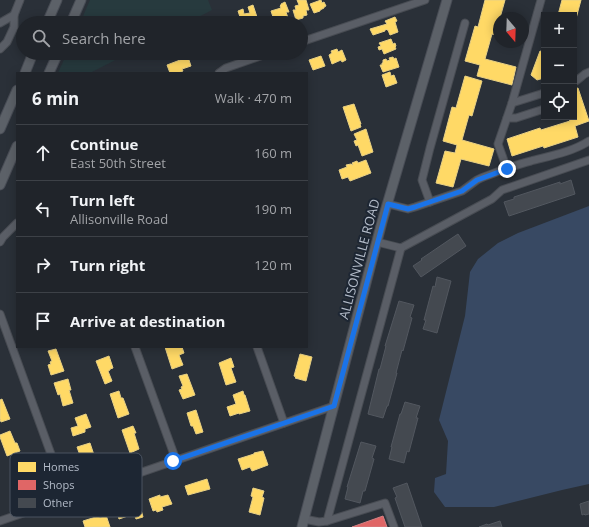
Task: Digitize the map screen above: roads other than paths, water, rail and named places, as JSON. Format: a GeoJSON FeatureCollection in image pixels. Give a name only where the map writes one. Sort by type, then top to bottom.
{"type":"FeatureCollection","features":[{"type":"Feature","properties":{"kind":"main road"},"geometry":{"type":"LineString","coordinates":[[50,16],[57,0]]}},
{"type":"Feature","properties":{"kind":"main road"},"geometry":{"type":"LineString","coordinates":[[74,16],[81,0]]}},
{"type":"Feature","properties":{"kind":"main road","name":"ALLISONVILLE ROAD"},"geometry":{"type":"LineString","coordinates":[[303,523],[377,242],[447,0]]}},
{"type":"Feature","properties":{"kind":"main road"},"geometry":{"type":"LineString","coordinates":[[24,72],[30,60]]}},
{"type":"Feature","properties":{"kind":"main road"},"geometry":{"type":"LineString","coordinates":[[49,72],[55,60]]}},
{"type":"Feature","properties":{"kind":"main road"},"geometry":{"type":"LineString","coordinates":[[0,129],[16,92]]}},
{"type":"Feature","properties":{"kind":"main road"},"geometry":{"type":"LineString","coordinates":[[0,185],[16,148]]}},
{"type":"Feature","properties":{"kind":"street"},"geometry":{"type":"LineString","coordinates":[[0,49],[7,42],[14,27],[14,15],[20,0]]}},
{"type":"Feature","properties":{"kind":"street"},"geometry":{"type":"LineString","coordinates":[[308,40],[425,0]]}},
{"type":"Feature","properties":{"kind":"street"},"geometry":{"type":"LineString","coordinates":[[507,169],[498,144],[512,103],[541,0]]}},
{"type":"Feature","properties":{"kind":"street"},"geometry":{"type":"LineString","coordinates":[[0,23],[14,15]]}},
{"type":"Feature","properties":{"kind":"street"},"geometry":{"type":"LineString","coordinates":[[430,202],[422,180],[465,23]]}},
{"type":"Feature","properties":{"kind":"street"},"geometry":{"type":"LineString","coordinates":[[220,72],[226,68],[249,60]]}},
{"type":"Feature","properties":{"kind":"street"},"geometry":{"type":"LineString","coordinates":[[577,81],[589,72]]}},
{"type":"Feature","properties":{"kind":"street"},"geometry":{"type":"LineString","coordinates":[[512,103],[541,94]]}},
{"type":"Feature","properties":{"kind":"street"},"geometry":{"type":"LineString","coordinates":[[507,118],[516,118],[541,110]]}},
{"type":"Feature","properties":{"kind":"street"},"geometry":{"type":"LineString","coordinates":[[388,204],[408,209],[462,191],[477,180],[530,161],[548,157],[589,141]]}},
{"type":"Feature","properties":{"kind":"street"},"geometry":{"type":"LineString","coordinates":[[377,242],[401,248],[492,199],[502,190],[589,160]]}},
{"type":"Feature","properties":{"kind":"street"},"geometry":{"type":"LineString","coordinates":[[0,242],[16,224]]}},
{"type":"Feature","properties":{"kind":"street"},"geometry":{"type":"LineString","coordinates":[[327,521],[401,248]]}},
{"type":"Feature","properties":{"kind":"street"},"geometry":{"type":"LineString","coordinates":[[0,314],[50,453]]}},
{"type":"Feature","properties":{"kind":"street"},"geometry":{"type":"LineString","coordinates":[[135,348],[176,460]]}},
{"type":"Feature","properties":{"kind":"street"},"geometry":{"type":"LineString","coordinates":[[257,348],[284,423]]}},
{"type":"Feature","properties":{"kind":"street"},"geometry":{"type":"LineString","coordinates":[[142,472],[334,406]]}},
{"type":"Feature","properties":{"kind":"street"},"geometry":{"type":"LineString","coordinates":[[303,523],[327,521],[385,503],[394,527]]}},
{"type":"Feature","properties":{"kind":"street"},"geometry":{"type":"LineString","coordinates":[[0,521],[11,517]]}},
{"type":"Feature","properties":{"kind":"water"},"geometry":{"type":"Polygon","coordinates":[[[589,206],[589,484],[494,507],[445,507],[434,492],[435,478],[446,474],[448,441],[439,420],[465,316],[470,272],[478,259],[498,243],[518,233],[589,206]]]}}]}
